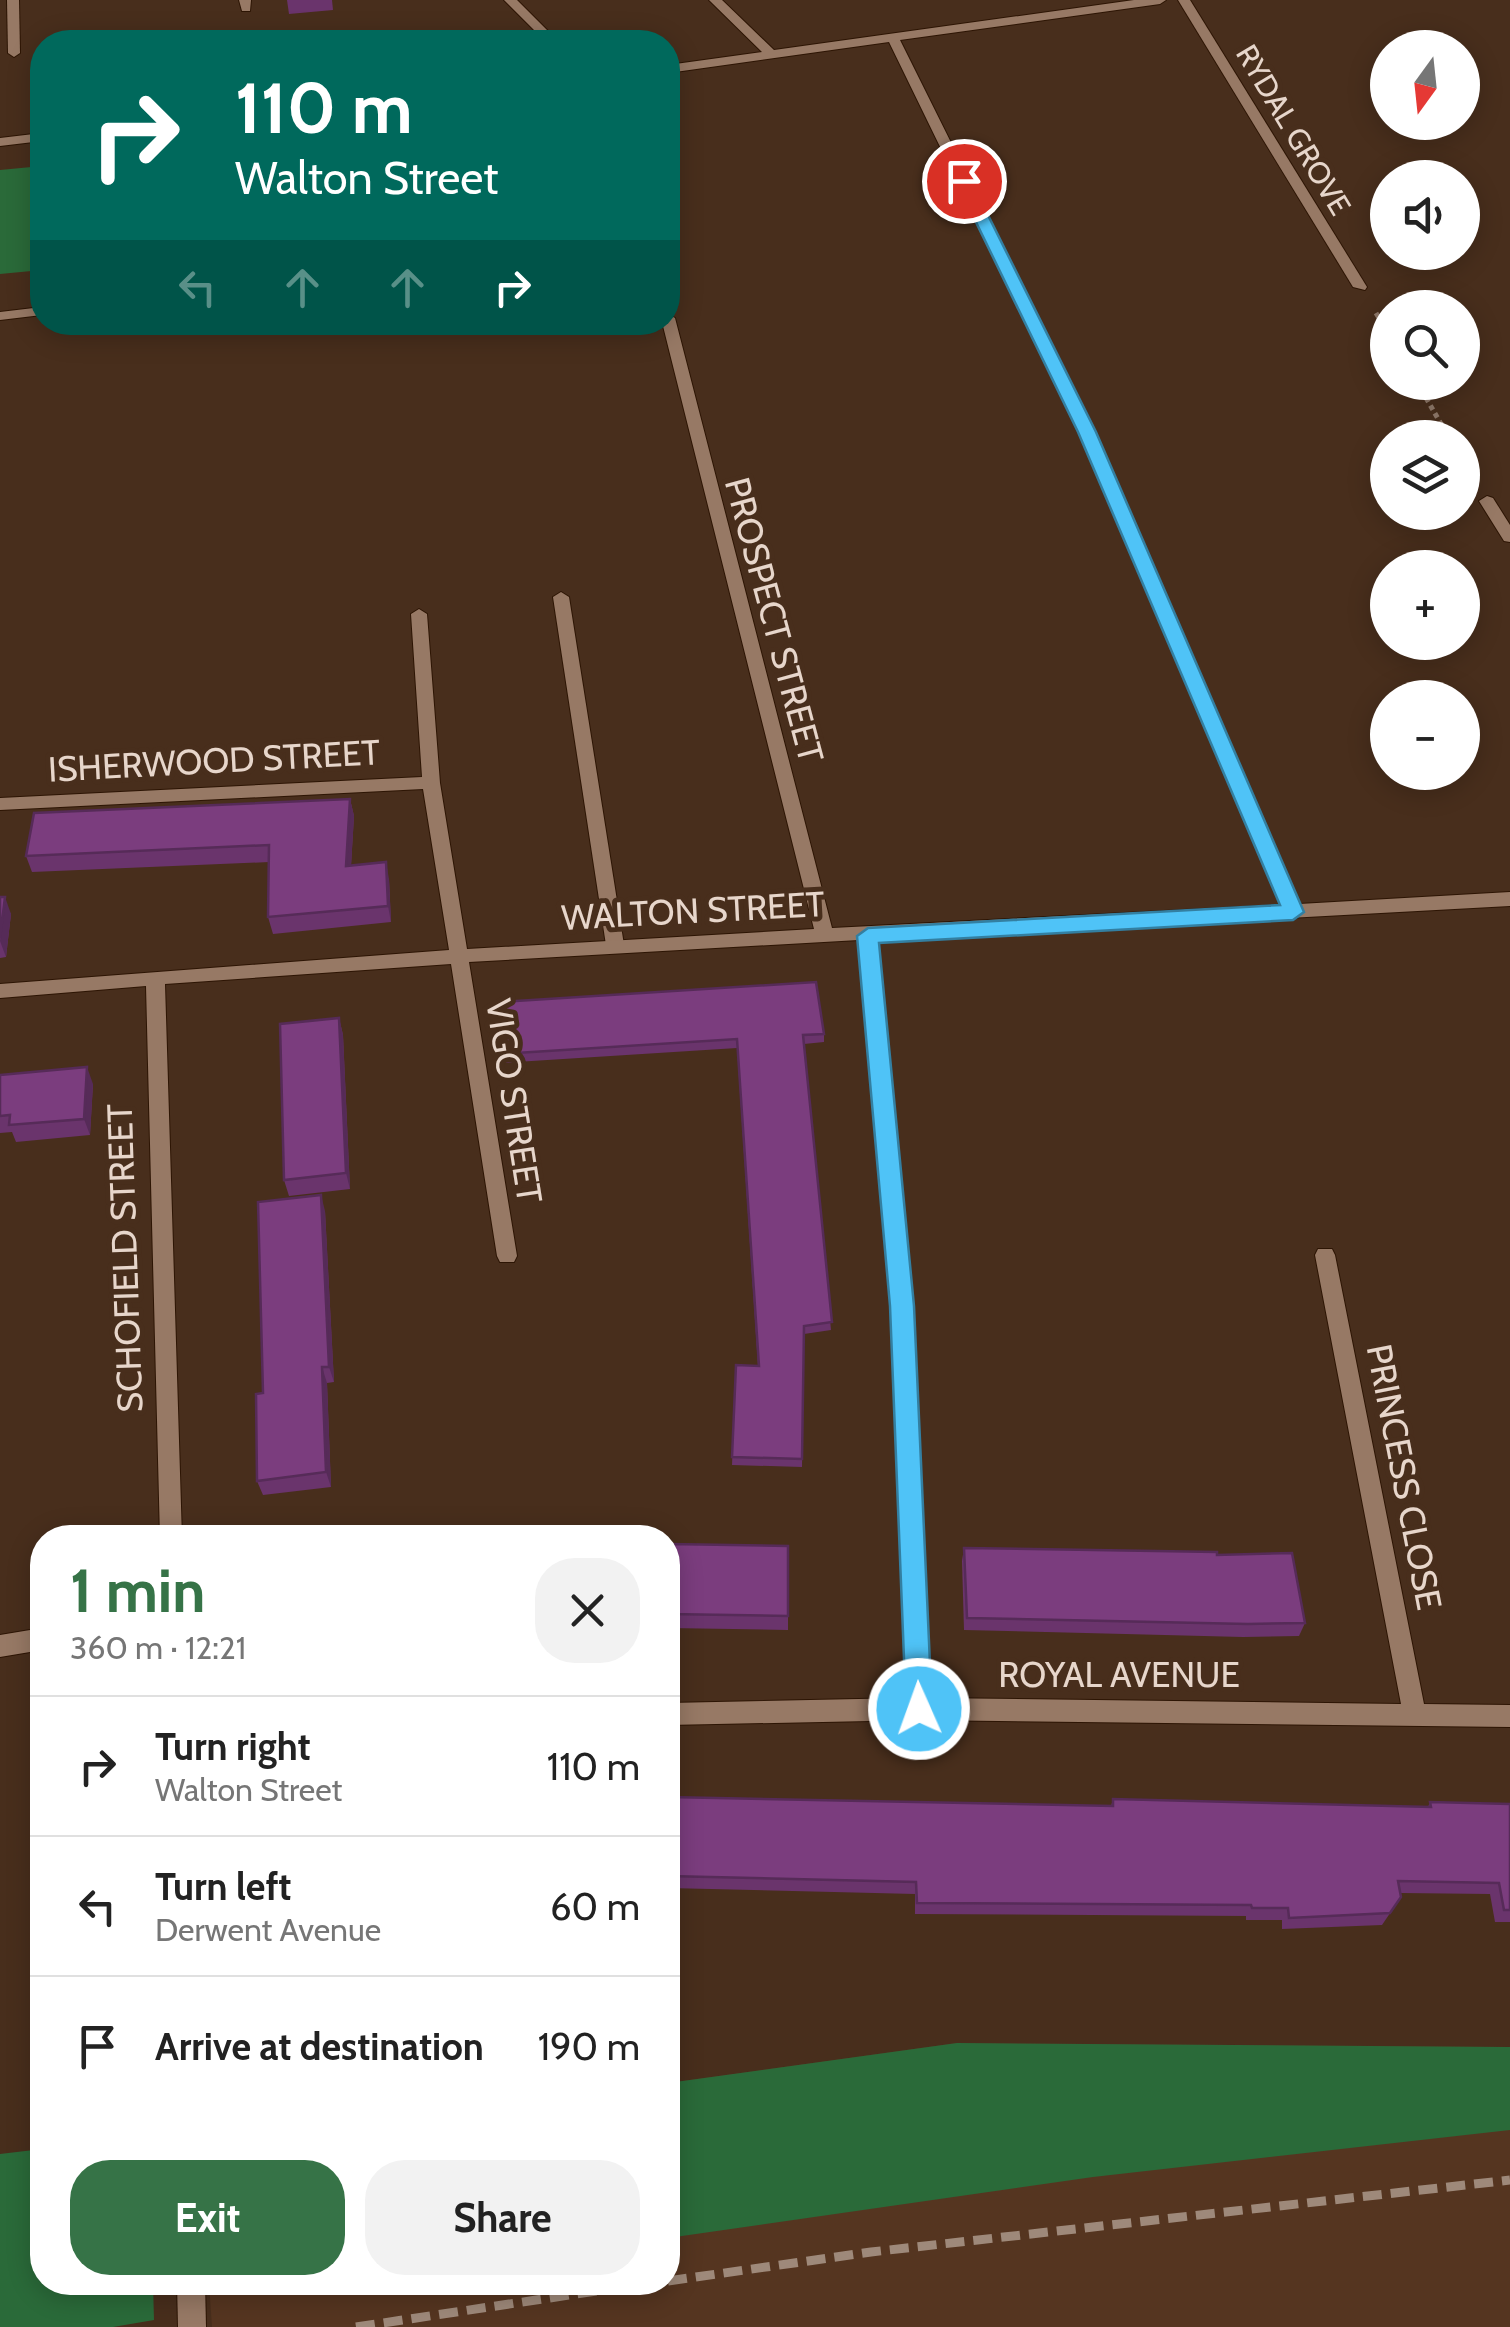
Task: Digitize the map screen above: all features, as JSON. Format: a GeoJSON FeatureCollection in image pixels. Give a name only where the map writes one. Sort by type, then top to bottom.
{"type":"FeatureCollection","features":[{"type":"Feature","properties":{"kind":"street"},"geometry":{"type":"LineString","coordinates":[[13,0],[14,52]]}},
{"type":"Feature","properties":{"kind":"street"},"geometry":{"type":"LineString","coordinates":[[510,0],[541,30]]}},
{"type":"Feature","properties":{"kind":"street"},"geometry":{"type":"LineString","coordinates":[[714,0],[770,53]]}},
{"type":"Feature","properties":{"kind":"street"},"geometry":{"type":"LineString","coordinates":[[680,67],[1160,0]]}},
{"type":"Feature","properties":{"kind":"street","name":"RYDAL GROVE"},"geometry":{"type":"LineString","coordinates":[[1184,0],[1360,286]]}},
{"type":"Feature","properties":{"kind":"street"},"geometry":{"type":"LineString","coordinates":[[893,38],[1087,432],[1293,912]]}},
{"type":"Feature","properties":{"kind":"street"},"geometry":{"type":"LineString","coordinates":[[0,142],[30,138]]}},
{"type":"Feature","properties":{"kind":"street"},"geometry":{"type":"LineString","coordinates":[[0,316],[30,312]]}},
{"type":"Feature","properties":{"kind":"street","name":"PROSPECT STREET"},"geometry":{"type":"LineString","coordinates":[[672,335],[825,937]]}},
{"type":"Feature","properties":{"kind":"street"},"geometry":{"type":"LineString","coordinates":[[1487,501],[1510,537]]}},
{"type":"Feature","properties":{"kind":"street"},"geometry":{"type":"LineString","coordinates":[[560,597],[614,946]]}},
{"type":"Feature","properties":{"kind":"street","name":"VIGO STREET"},"geometry":{"type":"LineString","coordinates":[[419,614],[431,783],[506,1256]]}},
{"type":"Feature","properties":{"kind":"street","name":"ISHERWOOD STREET"},"geometry":{"type":"LineString","coordinates":[[0,804],[431,783]]}},
{"type":"Feature","properties":{"kind":"street","name":"WALTON STREET"},"geometry":{"type":"LineString","coordinates":[[0,991],[155,976],[614,946],[868,936],[1510,899]]}},
{"type":"Feature","properties":{"kind":"street"},"geometry":{"type":"LineString","coordinates":[[868,936],[902,1306],[919,1709]]}},
{"type":"Feature","properties":{"kind":"street","name":"SCHOFIELD STREET"},"geometry":{"type":"LineString","coordinates":[[155,976],[171,1525]]}},
{"type":"Feature","properties":{"kind":"street","name":"PRINCESS CLOSE"},"geometry":{"type":"LineString","coordinates":[[1325,1254],[1414,1712]]}},
{"type":"Feature","properties":{"kind":"street"},"geometry":{"type":"LineString","coordinates":[[0,1646],[30,1641]]}},
{"type":"Feature","properties":{"kind":"street","name":"ROYAL AVENUE"},"geometry":{"type":"LineString","coordinates":[[680,1714],[919,1709],[1510,1716]]}},
{"type":"Feature","properties":{"kind":"street"},"geometry":{"type":"LineString","coordinates":[[191,2295],[192,2327]]}},
{"type":"Feature","properties":{"kind":"shaded area"},"geometry":{"type":"Polygon","coordinates":[[[957,2043],[1510,2047],[1510,2327],[212,2327],[210,2295],[680,2295],[680,2081],[957,2043]]]}},
{"type":"Feature","properties":{"kind":"green space"},"geometry":{"type":"Polygon","coordinates":[[[30,167],[30,271],[0,274],[0,170],[30,167]]]}},
{"type":"Feature","properties":{"kind":"green space"},"geometry":{"type":"Polygon","coordinates":[[[957,2043],[1510,2047],[1510,2130],[1093,2177],[680,2236],[680,2081],[957,2043]]]}},
{"type":"Feature","properties":{"kind":"green space"},"geometry":{"type":"Polygon","coordinates":[[[30,2150],[30,2295],[153,2295],[154,2320],[113,2327],[0,2327],[0,2154],[30,2150]]]}},
{"type":"Feature","properties":{"kind":"building"},"geometry":{"type":"Polygon","coordinates":[[[350,799],[346,866],[386,862],[388,906],[268,917],[269,845],[26,856],[34,813],[350,799]]]}},
{"type":"Feature","properties":{"kind":"building"},"geometry":{"type":"Polygon","coordinates":[[[0,897],[5,897],[0,938],[0,897]]]}},
{"type":"Feature","properties":{"kind":"building"},"geometry":{"type":"Polygon","coordinates":[[[816,982],[824,1034],[803,1035],[832,1322],[804,1326],[802,1459],[732,1457],[736,1365],[759,1366],[737,1039],[501,1054],[499,1002],[816,982]]]}},
{"type":"Feature","properties":{"kind":"building"},"geometry":{"type":"Polygon","coordinates":[[[339,1018],[346,1173],[284,1180],[280,1024],[339,1018]]]}},
{"type":"Feature","properties":{"kind":"building"},"geometry":{"type":"Polygon","coordinates":[[[87,1067],[84,1119],[9,1125],[10,1115],[0,1116],[0,1075],[87,1067]]]}},
{"type":"Feature","properties":{"kind":"building"},"geometry":{"type":"Polygon","coordinates":[[[321,1195],[329,1367],[322,1367],[326,1472],[257,1481],[256,1394],[263,1393],[258,1202],[321,1195]]]}},
{"type":"Feature","properties":{"kind":"building"},"geometry":{"type":"Polygon","coordinates":[[[680,1544],[788,1546],[788,1616],[680,1614],[680,1544]]]}},
{"type":"Feature","properties":{"kind":"building"},"geometry":{"type":"Polygon","coordinates":[[[964,1548],[1217,1555],[1292,1553],[1305,1623],[967,1618],[964,1548]]]}},
{"type":"Feature","properties":{"kind":"building"},"geometry":{"type":"Polygon","coordinates":[[[680,1797],[1113,1806],[1113,1799],[1431,1807],[1430,1802],[1510,1804],[1510,1910],[1504,1910],[1499,1883],[1398,1881],[1401,1897],[1390,1913],[1289,1918],[1288,1908],[1251,1905],[917,1903],[916,1882],[680,1876],[680,1797]]]}},
{"type":"Feature","properties":{"kind":"railway"},"geometry":{"type":"LineString","coordinates":[[680,2279],[871,2252],[1510,2180]]}},
{"type":"Feature","properties":{"kind":"railway"},"geometry":{"type":"LineString","coordinates":[[356,2327],[569,2295]]}},
{"type":"Feature","properties":{"kind":"route"},"geometry":{"type":"LineString","coordinates":[[919,1709],[902,1306],[868,936],[1293,912],[1087,432],[964,181]]}}]}
